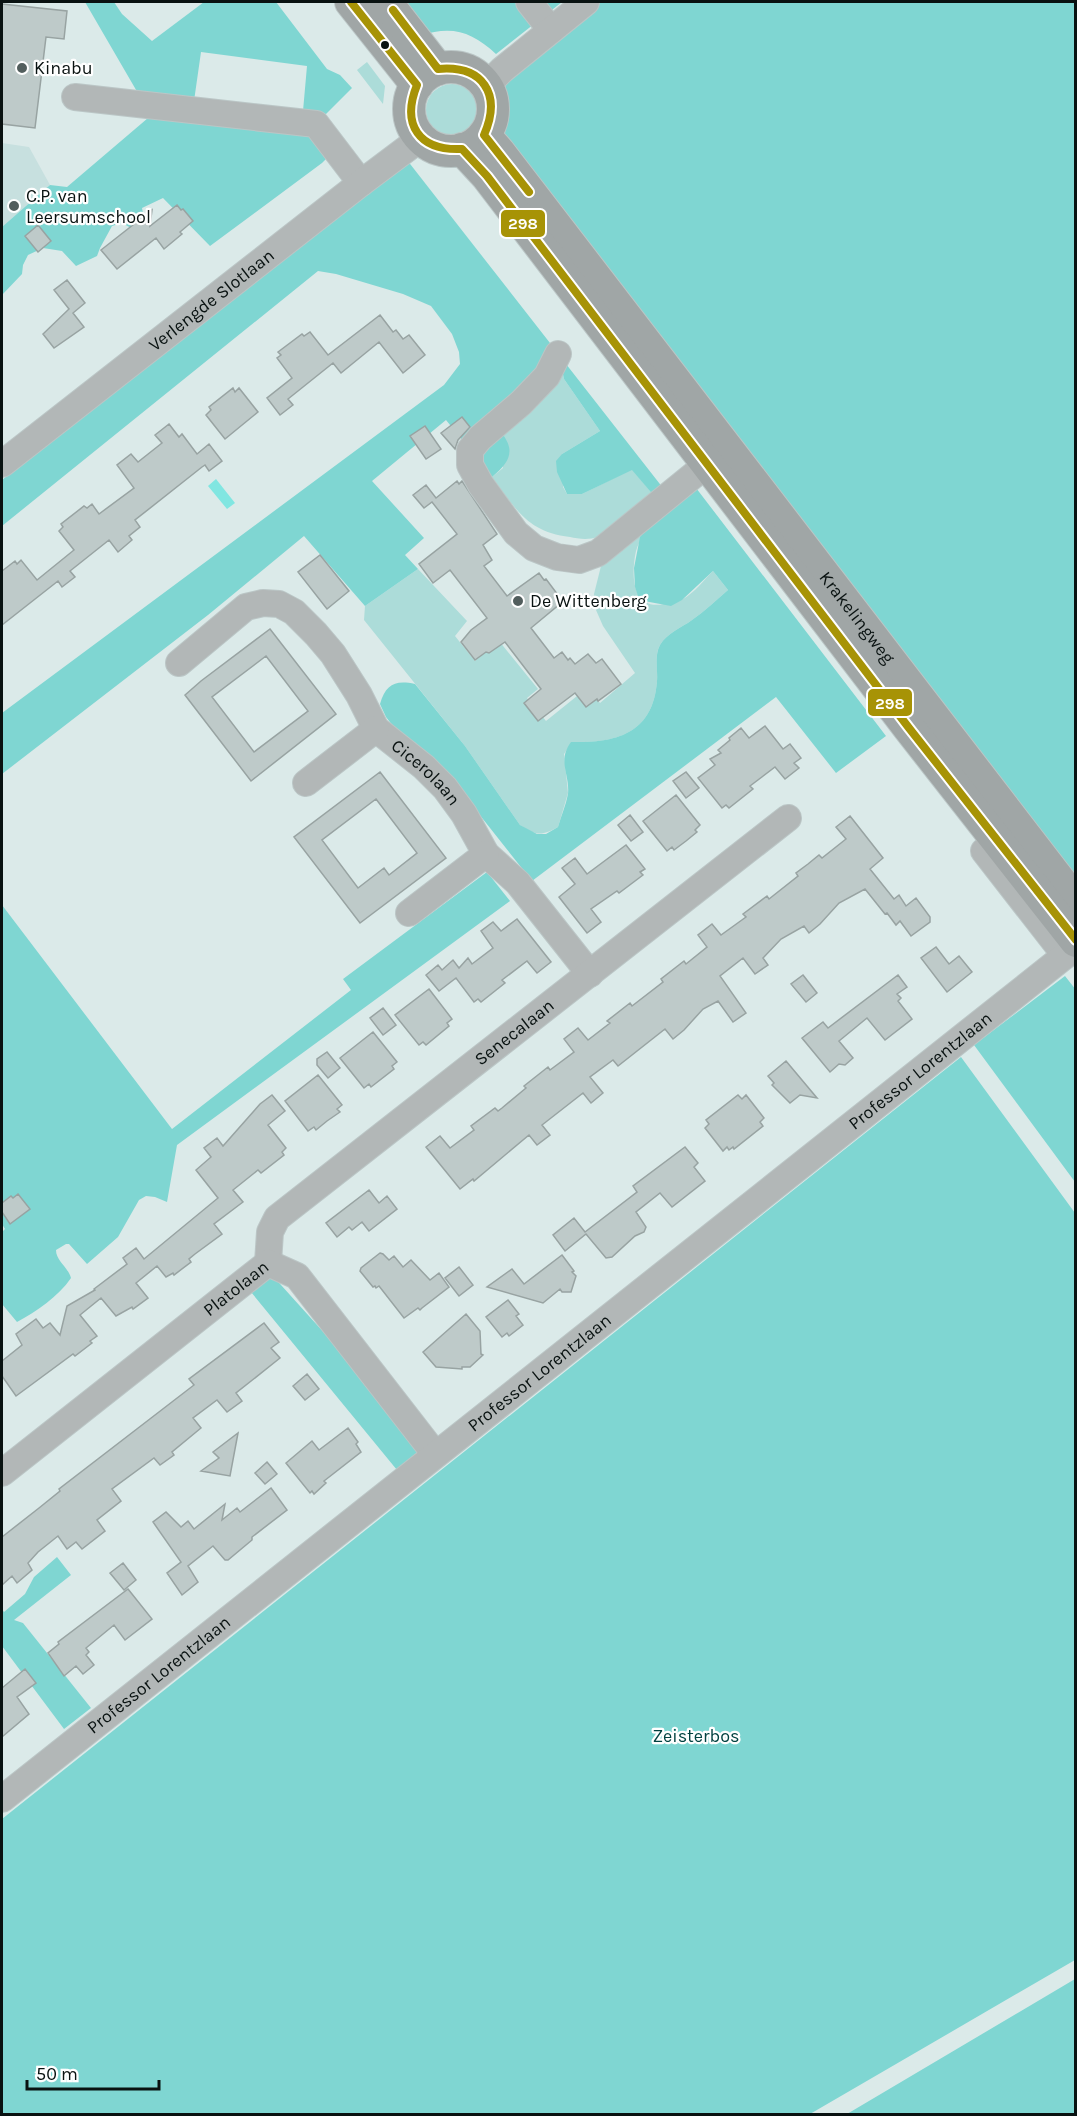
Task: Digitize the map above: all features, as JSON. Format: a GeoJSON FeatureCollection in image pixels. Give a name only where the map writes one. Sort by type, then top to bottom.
{"type":"FeatureCollection","features":[{"type":"Feature","properties":{"kind":"main road"},"geometry":{"type":"LineString","coordinates":[[351,2],[427,77]]}},
{"type":"Feature","properties":{"kind":"main road"},"geometry":{"type":"LineString","coordinates":[[386,2],[427,77]]}},
{"type":"Feature","properties":{"kind":"main road"},"geometry":{"type":"LineString","coordinates":[[452,68],[465,70],[477,76],[486,86],[493,107],[491,122],[473,142],[440,150],[421,138],[412,124],[409,108],[413,93],[427,77],[452,68]]}},
{"type":"Feature","properties":{"kind":"main road","name":"Krakelingweg"},"geometry":{"type":"LineString","coordinates":[[473,142],[500,152],[909,728],[1072,948]]}},
{"type":"Feature","properties":{"kind":"main road","name":"Krakelingweg"},"geometry":{"type":"LineString","coordinates":[[718,456],[1076,902]]}},
{"type":"Feature","properties":{"kind":"street"},"geometry":{"type":"LineString","coordinates":[[529,2],[551,30]]}},
{"type":"Feature","properties":{"kind":"street"},"geometry":{"type":"LineString","coordinates":[[486,86],[586,2]]}},
{"type":"Feature","properties":{"kind":"street"},"geometry":{"type":"LineString","coordinates":[[75,97],[316,124],[361,183]]}},
{"type":"Feature","properties":{"kind":"street","name":"Verlengde Slotlaan"},"geometry":{"type":"LineString","coordinates":[[2,465],[421,138]]}},
{"type":"Feature","properties":{"kind":"street"},"geometry":{"type":"LineString","coordinates":[[558,354],[547,376],[470,450],[470,465],[481,485],[516,532],[534,548],[558,557],[579,560],[598,553],[718,456]]}},
{"type":"Feature","properties":{"kind":"street","name":"Cicerolaan"},"geometry":{"type":"LineString","coordinates":[[178,663],[246,607],[271,603],[279,604],[294,612],[333,654],[359,695],[376,729],[424,767],[445,788],[464,814],[486,854],[518,883],[590,974]]}},
{"type":"Feature","properties":{"kind":"street"},"geometry":{"type":"LineString","coordinates":[[306,783],[376,729]]}},
{"type":"Feature","properties":{"kind":"street","name":"Senecalaan"},"geometry":{"type":"LineString","coordinates":[[268,1263],[270,1232],[277,1218],[788,818]]}},
{"type":"Feature","properties":{"kind":"street"},"geometry":{"type":"LineString","coordinates":[[984,851],[1072,948]]}},
{"type":"Feature","properties":{"kind":"street"},"geometry":{"type":"LineString","coordinates":[[409,913],[486,854]]}},
{"type":"Feature","properties":{"kind":"street","name":"Professor Lorentzlaan"},"geometry":{"type":"LineString","coordinates":[[2,1799],[1072,948]]}},
{"type":"Feature","properties":{"kind":"street","name":"Platolaan"},"geometry":{"type":"LineString","coordinates":[[2,1473],[268,1263],[297,1276],[435,1454]]}},
{"type":"Feature","properties":{"kind":"shaded area"},"geometry":{"type":"Polygon","coordinates":[[[443,52],[468,56],[490,68],[458,64],[443,52]]]}},
{"type":"Feature","properties":{"kind":"shaded area"},"geometry":{"type":"Polygon","coordinates":[[[367,62],[385,86],[383,104],[357,70],[367,62]]]}},
{"type":"Feature","properties":{"kind":"shaded area"},"geometry":{"type":"Polygon","coordinates":[[[401,80],[403,105],[398,130],[395,105],[401,80]]]}},
{"type":"Feature","properties":{"kind":"shaded area"},"geometry":{"type":"Polygon","coordinates":[[[452,84],[462,86],[470,92],[476,100],[478,110],[476,120],[470,128],[462,134],[452,136],[442,134],[434,128],[428,120],[426,110],[428,100],[434,92],[442,86],[452,84]]]}},
{"type":"Feature","properties":{"kind":"shaded area","name":"C.P. van Leersumschool"},"geometry":{"type":"Polygon","coordinates":[[[2,143],[29,147],[50,185],[2,227],[2,143]]]}},
{"type":"Feature","properties":{"kind":"shaded area"},"geometry":{"type":"Polygon","coordinates":[[[424,155],[454,159],[459,168],[440,167],[418,158],[424,155]]]}},
{"type":"Feature","properties":{"kind":"shaded area"},"geometry":{"type":"Polygon","coordinates":[[[557,352],[564,379],[600,431],[562,454],[563,487],[567,494],[582,494],[632,469],[655,497],[610,530],[595,538],[580,539],[543,530],[516,509],[492,477],[503,468],[498,429],[557,352]]]}},
{"type":"Feature","properties":{"kind":"shaded area"},"geometry":{"type":"Polygon","coordinates":[[[216,479],[235,503],[227,509],[208,486],[216,479]]]}},
{"type":"Feature","properties":{"kind":"shaded area"},"geometry":{"type":"Polygon","coordinates":[[[655,518],[639,543],[634,560],[636,588],[639,596],[645,602],[653,605],[681,600],[695,590],[713,571],[728,590],[697,617],[670,634],[660,645],[657,653],[657,681],[654,699],[640,724],[630,732],[617,737],[572,742],[564,754],[568,793],[558,827],[539,834],[530,831],[520,825],[465,746],[364,620],[365,606],[418,569],[467,621],[455,636],[475,661],[499,641],[538,689],[527,698],[546,721],[587,688],[600,703],[635,673],[603,626],[596,610],[594,594],[601,566],[611,554],[655,518]]]}},
{"type":"Feature","properties":{"kind":"green space"},"geometry":{"type":"Polygon","coordinates":[[[85,2],[114,2],[122,14],[152,41],[204,2],[276,2],[327,69],[340,75],[352,88],[326,114],[303,111],[307,66],[201,52],[194,101],[139,95],[85,2]]]}},
{"type":"Feature","properties":{"kind":"green space"},"geometry":{"type":"Polygon","coordinates":[[[393,2],[562,2],[496,54],[478,40],[461,33],[442,31],[420,36],[393,2]]]}},
{"type":"Feature","properties":{"kind":"green space"},"geometry":{"type":"Polygon","coordinates":[[[598,2],[1075,2],[1075,890],[497,127],[499,99],[513,71],[598,2]]]}},
{"type":"Feature","properties":{"kind":"green space"},"geometry":{"type":"Polygon","coordinates":[[[148,118],[252,126],[316,135],[330,155],[210,246],[163,198],[142,208],[144,219],[131,228],[122,223],[112,226],[97,256],[76,266],[62,251],[43,248],[28,255],[22,274],[2,295],[2,227],[50,185],[67,187],[148,118]]]}},
{"type":"Feature","properties":{"kind":"green space"},"geometry":{"type":"Polygon","coordinates":[[[407,160],[557,352],[498,429],[509,448],[504,465],[492,477],[446,420],[372,481],[424,538],[405,555],[418,569],[365,606],[304,536],[208,615],[2,774],[2,713],[444,385],[460,364],[459,352],[452,334],[431,306],[403,294],[336,274],[318,271],[2,526],[2,480],[407,160]]]}},
{"type":"Feature","properties":{"kind":"green space"},"geometry":{"type":"Polygon","coordinates":[[[566,364],[663,488],[655,497],[632,470],[582,494],[567,494],[557,472],[556,461],[562,454],[600,431],[564,379],[562,370],[566,364]]]}},
{"type":"Feature","properties":{"kind":"green space"},"geometry":{"type":"Polygon","coordinates":[[[693,484],[886,736],[836,773],[776,697],[532,881],[456,785],[396,730],[380,704],[382,697],[388,688],[397,683],[415,684],[465,746],[520,825],[537,834],[546,834],[558,827],[568,794],[564,762],[571,742],[617,737],[640,724],[654,699],[657,654],[660,645],[670,634],[697,617],[728,590],[713,571],[682,600],[671,606],[644,601],[638,596],[635,587],[634,568],[640,537],[655,518],[693,484]]]}},
{"type":"Feature","properties":{"kind":"green space"},"geometry":{"type":"Polygon","coordinates":[[[487,872],[510,901],[177,1145],[167,1202],[146,1196],[139,1200],[118,1237],[87,1264],[69,1244],[56,1250],[71,1278],[47,1303],[17,1322],[2,1304],[2,1232],[5,1229],[2,1224],[2,905],[172,1129],[351,990],[343,979],[487,872]]]}},
{"type":"Feature","properties":{"kind":"green space"},"geometry":{"type":"Polygon","coordinates":[[[1065,976],[1076,990],[1075,1182],[974,1045],[1065,976]]]}},
{"type":"Feature","properties":{"kind":"green space","name":"Zeisterbos"},"geometry":{"type":"Polygon","coordinates":[[[961,1057],[1075,1213],[1075,1960],[810,2114],[2,2114],[2,1819],[961,1057]]]}},
{"type":"Feature","properties":{"kind":"green space"},"geometry":{"type":"Polygon","coordinates":[[[272,1275],[427,1447],[397,1470],[251,1292],[272,1275]]]}},
{"type":"Feature","properties":{"kind":"green space"},"geometry":{"type":"Polygon","coordinates":[[[57,1557],[71,1575],[14,1620],[23,1623],[91,1708],[64,1729],[2,1646],[2,1609],[4,1612],[25,1594],[34,1577],[57,1557]]]}},
{"type":"Feature","properties":{"kind":"green space"},"geometry":{"type":"Polygon","coordinates":[[[1075,1979],[1075,2114],[847,2114],[1075,1979]]]}},
{"type":"Feature","properties":{"kind":"building","name":"Kinabu"},"geometry":{"type":"Polygon","coordinates":[[[2,4],[67,11],[64,39],[46,37],[35,128],[2,124],[2,4]]]}},
{"type":"Feature","properties":{"kind":"building"},"geometry":{"type":"Polygon","coordinates":[[[177,205],[193,221],[164,249],[156,238],[117,269],[101,250],[152,210],[150,226],[177,205]]]}},
{"type":"Feature","properties":{"kind":"building"},"geometry":{"type":"Polygon","coordinates":[[[38,225],[51,241],[38,252],[25,236],[38,225]]]}},
{"type":"Feature","properties":{"kind":"building"},"geometry":{"type":"Polygon","coordinates":[[[67,280],[85,303],[73,313],[84,327],[54,348],[43,334],[69,309],[54,290],[67,280]]]}},
{"type":"Feature","properties":{"kind":"building"},"geometry":{"type":"Polygon","coordinates":[[[380,315],[393,332],[396,330],[403,339],[409,335],[425,355],[403,373],[379,342],[341,373],[333,363],[288,399],[293,405],[280,415],[267,398],[292,378],[277,358],[281,355],[278,352],[302,334],[304,336],[310,332],[328,355],[380,315]]]}},
{"type":"Feature","properties":{"kind":"building"},"geometry":{"type":"Polygon","coordinates":[[[233,388],[235,392],[239,388],[258,412],[225,439],[206,415],[211,410],[209,407],[233,388]]]}},
{"type":"Feature","properties":{"kind":"building"},"geometry":{"type":"Polygon","coordinates":[[[462,417],[470,427],[458,440],[455,449],[441,433],[462,417]]]}},
{"type":"Feature","properties":{"kind":"building"},"geometry":{"type":"Polygon","coordinates":[[[169,424],[179,437],[182,434],[197,454],[209,444],[222,461],[209,471],[205,465],[202,467],[135,520],[140,527],[129,536],[132,540],[118,552],[109,540],[70,571],[75,577],[62,587],[58,581],[2,625],[2,571],[15,561],[17,564],[21,560],[37,580],[74,550],[59,531],[63,527],[61,524],[84,506],[87,508],[92,504],[99,514],[134,488],[117,465],[131,454],[138,462],[162,443],[155,435],[169,424]]]}},
{"type":"Feature","properties":{"kind":"building"},"geometry":{"type":"Polygon","coordinates":[[[425,426],[441,449],[426,459],[410,436],[425,426]]]}},
{"type":"Feature","properties":{"kind":"building","name":"De Wittenberg"},"geometry":{"type":"Polygon","coordinates":[[[457,481],[459,484],[462,481],[497,534],[483,545],[492,560],[484,566],[507,596],[539,573],[558,595],[556,596],[561,603],[531,628],[554,658],[562,652],[568,660],[570,658],[575,664],[588,654],[596,663],[602,659],[621,684],[598,701],[597,699],[586,707],[575,693],[538,721],[524,703],[541,689],[505,642],[475,660],[461,642],[471,630],[487,618],[450,570],[433,583],[419,564],[457,534],[432,502],[424,508],[413,495],[426,485],[436,498],[457,481]]]}},
{"type":"Feature","properties":{"kind":"building"},"geometry":{"type":"Polygon","coordinates":[[[320,555],[349,591],[327,609],[298,572],[320,555]]]}},
{"type":"Feature","properties":{"kind":"building"},"geometry":{"type":"Polygon","coordinates":[[[270,629],[336,714],[251,781],[185,695],[270,629]],[[266,656],[212,697],[254,752],[308,711],[266,656]]]}},
{"type":"Feature","properties":{"kind":"building"},"geometry":{"type":"Polygon","coordinates":[[[765,726],[783,749],[790,744],[801,758],[794,763],[799,768],[785,779],[775,767],[750,786],[753,789],[729,808],[726,805],[722,808],[698,778],[715,765],[710,759],[721,753],[718,750],[741,728],[749,738],[765,726]]]}},
{"type":"Feature","properties":{"kind":"building"},"geometry":{"type":"Polygon","coordinates":[[[380,772],[446,858],[360,923],[294,837],[380,772]],[[376,799],[322,840],[358,888],[384,868],[389,875],[417,853],[376,799]]]}},
{"type":"Feature","properties":{"kind":"building"},"geometry":{"type":"Polygon","coordinates":[[[686,772],[699,788],[686,798],[673,781],[686,772]]]}},
{"type":"Feature","properties":{"kind":"building"},"geometry":{"type":"Polygon","coordinates":[[[676,795],[700,825],[695,830],[697,832],[686,841],[674,850],[672,847],[667,851],[643,821],[676,795]]]}},
{"type":"Feature","properties":{"kind":"building"},"geometry":{"type":"Polygon","coordinates":[[[630,815],[643,832],[631,841],[618,825],[630,815]]]}},
{"type":"Feature","properties":{"kind":"building"},"geometry":{"type":"Polygon","coordinates":[[[850,816],[883,858],[870,869],[894,899],[899,895],[906,906],[916,898],[930,917],[930,922],[911,936],[900,921],[896,925],[887,913],[885,914],[865,889],[839,903],[809,933],[804,926],[781,939],[763,958],[768,965],[755,974],[743,958],[720,976],[746,1013],[733,1022],[718,1001],[703,1009],[673,1039],[665,1029],[618,1066],[613,1060],[590,1077],[603,1093],[591,1103],[583,1093],[542,1125],[550,1135],[537,1145],[529,1135],[474,1181],[473,1179],[460,1189],[426,1147],[440,1136],[450,1148],[474,1130],[471,1126],[495,1108],[498,1111],[548,1067],[550,1070],[574,1052],[564,1039],[578,1028],[588,1040],[630,1003],[632,1006],[663,982],[661,979],[684,961],[686,964],[707,947],[698,935],[712,924],[721,935],[746,917],[743,914],[767,896],[769,899],[798,876],[796,873],[819,855],[822,858],[846,839],[836,827],[850,816]]]}},
{"type":"Feature","properties":{"kind":"building"},"geometry":{"type":"Polygon","coordinates":[[[626,845],[645,869],[640,872],[643,875],[619,893],[617,891],[591,909],[601,922],[587,933],[559,897],[575,884],[562,868],[575,858],[587,874],[626,845]]]}},
{"type":"Feature","properties":{"kind":"building"},"geometry":{"type":"Polygon","coordinates":[[[517,919],[551,962],[537,973],[527,961],[502,980],[505,983],[481,1002],[478,999],[474,1002],[456,978],[439,991],[426,975],[438,965],[442,970],[453,960],[459,968],[468,958],[472,964],[493,948],[481,931],[493,922],[501,931],[517,919]]]}},
{"type":"Feature","properties":{"kind":"building"},"geometry":{"type":"Polygon","coordinates":[[[936,947],[949,964],[959,956],[972,972],[947,992],[921,958],[936,947]]]}},
{"type":"Feature","properties":{"kind":"building"},"geometry":{"type":"Polygon","coordinates":[[[803,975],[817,993],[806,1002],[791,984],[803,975]]]}},
{"type":"Feature","properties":{"kind":"building"},"geometry":{"type":"Polygon","coordinates":[[[898,975],[907,987],[897,994],[901,998],[898,1001],[912,1019],[885,1040],[867,1018],[839,1041],[853,1058],[845,1065],[839,1064],[830,1072],[802,1038],[823,1022],[828,1028],[898,975]]]}},
{"type":"Feature","properties":{"kind":"building"},"geometry":{"type":"Polygon","coordinates":[[[429,989],[452,1019],[447,1023],[449,1026],[426,1045],[423,1042],[419,1045],[395,1015],[429,989]]]}},
{"type":"Feature","properties":{"kind":"building"},"geometry":{"type":"Polygon","coordinates":[[[383,1008],[396,1025],[383,1035],[370,1018],[383,1008]]]}},
{"type":"Feature","properties":{"kind":"building"},"geometry":{"type":"Polygon","coordinates":[[[373,1032],[397,1062],[392,1066],[394,1069],[371,1087],[369,1084],[364,1088],[340,1058],[373,1032]]]}},
{"type":"Feature","properties":{"kind":"building"},"geometry":{"type":"Polygon","coordinates":[[[327,1052],[340,1068],[328,1078],[317,1065],[317,1059],[327,1052]]]}},
{"type":"Feature","properties":{"kind":"building"},"geometry":{"type":"Polygon","coordinates":[[[786,1061],[817,1098],[800,1095],[790,1103],[772,1085],[774,1083],[768,1076],[786,1061]]]}},
{"type":"Feature","properties":{"kind":"building"},"geometry":{"type":"Polygon","coordinates":[[[318,1075],[342,1105],[337,1109],[340,1112],[316,1130],[314,1127],[308,1131],[285,1101],[318,1075]]]}},
{"type":"Feature","properties":{"kind":"building"},"geometry":{"type":"Polygon","coordinates":[[[272,1095],[285,1111],[268,1125],[286,1148],[282,1152],[284,1155],[261,1173],[258,1170],[233,1190],[243,1202],[214,1224],[222,1234],[189,1259],[191,1262],[174,1275],[173,1273],[166,1277],[157,1266],[136,1283],[148,1298],[133,1309],[132,1307],[116,1316],[101,1298],[80,1315],[97,1336],[90,1341],[92,1343],[75,1356],[73,1354],[16,1396],[2,1376],[2,1361],[22,1345],[16,1334],[36,1319],[43,1328],[50,1323],[60,1335],[67,1306],[95,1290],[127,1264],[123,1258],[136,1248],[144,1259],[218,1198],[196,1170],[211,1157],[204,1148],[217,1138],[223,1146],[260,1104],[272,1095]]]}},
{"type":"Feature","properties":{"kind":"building"},"geometry":{"type":"Polygon","coordinates":[[[738,1095],[742,1099],[746,1095],[764,1118],[760,1122],[763,1126],[734,1149],[733,1147],[729,1150],[727,1147],[723,1151],[705,1128],[709,1124],[706,1120],[738,1095]]]}},
{"type":"Feature","properties":{"kind":"building"},"geometry":{"type":"Polygon","coordinates":[[[685,1147],[698,1163],[694,1167],[705,1181],[672,1207],[660,1193],[636,1212],[646,1227],[644,1232],[635,1236],[612,1257],[606,1258],[586,1234],[565,1251],[553,1235],[574,1218],[585,1232],[637,1192],[633,1186],[685,1147]]]}},
{"type":"Feature","properties":{"kind":"building"},"geometry":{"type":"Polygon","coordinates":[[[369,1190],[379,1203],[387,1196],[397,1209],[369,1231],[362,1222],[352,1230],[349,1227],[337,1237],[326,1223],[369,1190]]]}},
{"type":"Feature","properties":{"kind":"building"},"geometry":{"type":"Polygon","coordinates":[[[18,1194],[30,1209],[10,1224],[2,1212],[2,1203],[18,1194]]]}},
{"type":"Feature","properties":{"kind":"building"},"geometry":{"type":"Polygon","coordinates":[[[380,1253],[389,1260],[394,1256],[403,1267],[411,1260],[430,1280],[439,1273],[449,1287],[420,1310],[418,1308],[404,1318],[379,1286],[373,1287],[360,1271],[380,1253]]]}},
{"type":"Feature","properties":{"kind":"building"},"geometry":{"type":"Polygon","coordinates":[[[562,1255],[576,1276],[571,1292],[562,1292],[560,1289],[543,1303],[487,1287],[512,1269],[524,1284],[562,1255]]]}},
{"type":"Feature","properties":{"kind":"building"},"geometry":{"type":"Polygon","coordinates":[[[459,1267],[473,1285],[459,1296],[445,1278],[459,1267]]]}},
{"type":"Feature","properties":{"kind":"building"},"geometry":{"type":"Polygon","coordinates":[[[508,1300],[519,1314],[516,1316],[523,1325],[509,1336],[507,1333],[502,1337],[486,1317],[508,1300]]]}},
{"type":"Feature","properties":{"kind":"building"},"geometry":{"type":"Polygon","coordinates":[[[466,1314],[480,1331],[481,1354],[483,1355],[470,1367],[462,1367],[462,1369],[436,1367],[423,1352],[466,1314]]]}},
{"type":"Feature","properties":{"kind":"building"},"geometry":{"type":"Polygon","coordinates":[[[264,1323],[279,1342],[271,1348],[280,1358],[236,1393],[242,1401],[227,1412],[217,1400],[193,1418],[201,1428],[172,1452],[174,1455],[160,1465],[154,1458],[112,1489],[121,1501],[97,1520],[105,1531],[82,1549],[76,1542],[67,1549],[58,1536],[28,1563],[32,1570],[17,1583],[12,1576],[2,1585],[2,1537],[60,1491],[59,1489],[194,1385],[189,1379],[264,1323]]]}},
{"type":"Feature","properties":{"kind":"building"},"geometry":{"type":"Polygon","coordinates":[[[307,1374],[319,1389],[305,1400],[293,1386],[307,1374]]]}},
{"type":"Feature","properties":{"kind":"building"},"geometry":{"type":"Polygon","coordinates":[[[348,1428],[358,1442],[356,1444],[361,1452],[324,1481],[326,1483],[314,1494],[312,1491],[310,1493],[286,1463],[312,1441],[319,1450],[348,1428]]]}},
{"type":"Feature","properties":{"kind":"building"},"geometry":{"type":"Polygon","coordinates":[[[238,1433],[230,1476],[201,1471],[219,1458],[213,1452],[238,1433]]]}},
{"type":"Feature","properties":{"kind":"building"},"geometry":{"type":"Polygon","coordinates":[[[267,1462],[277,1474],[265,1484],[255,1473],[267,1462]]]}},
{"type":"Feature","properties":{"kind":"building"},"geometry":{"type":"Polygon","coordinates":[[[271,1488],[287,1510],[252,1537],[252,1540],[228,1560],[225,1560],[213,1546],[188,1566],[198,1582],[182,1595],[167,1573],[181,1562],[153,1522],[166,1512],[181,1527],[188,1521],[194,1529],[225,1504],[222,1520],[237,1508],[240,1512],[271,1488]]]}},
{"type":"Feature","properties":{"kind":"building"},"geometry":{"type":"Polygon","coordinates":[[[123,1563],[136,1580],[124,1590],[110,1573],[123,1563]]]}},
{"type":"Feature","properties":{"kind":"building"},"geometry":{"type":"Polygon","coordinates":[[[128,1589],[152,1619],[125,1640],[114,1625],[86,1648],[89,1652],[86,1655],[94,1665],[83,1674],[76,1666],[64,1676],[48,1653],[59,1644],[58,1642],[128,1589]]]}},
{"type":"Feature","properties":{"kind":"building"},"geometry":{"type":"Polygon","coordinates":[[[25,1669],[36,1683],[17,1697],[29,1714],[2,1737],[2,1688],[25,1669]]]}},
{"type":"Feature","properties":{"kind":"transit line","name":"298"},"geometry":{"type":"LineString","coordinates":[[351,2],[417,85],[411,112],[417,133],[435,145],[462,149],[487,176],[909,728],[1076,940]]}},
{"type":"Feature","properties":{"kind":"transit line","name":"298"},"geometry":{"type":"LineString","coordinates":[[393,10],[438,69],[467,72],[477,77],[485,85],[491,107],[484,135],[529,192]]}},
{"type":"Feature","properties":{"kind":"place","name":"Kinabu"},"geometry":{"type":"Point","coordinates":[22,68]}},
{"type":"Feature","properties":{"kind":"place","name":"C.P. van Leersumschool"},"geometry":{"type":"Point","coordinates":[14,206]}},
{"type":"Feature","properties":{"kind":"place","name":"De Wittenberg"},"geometry":{"type":"Point","coordinates":[518,601]}}]}
